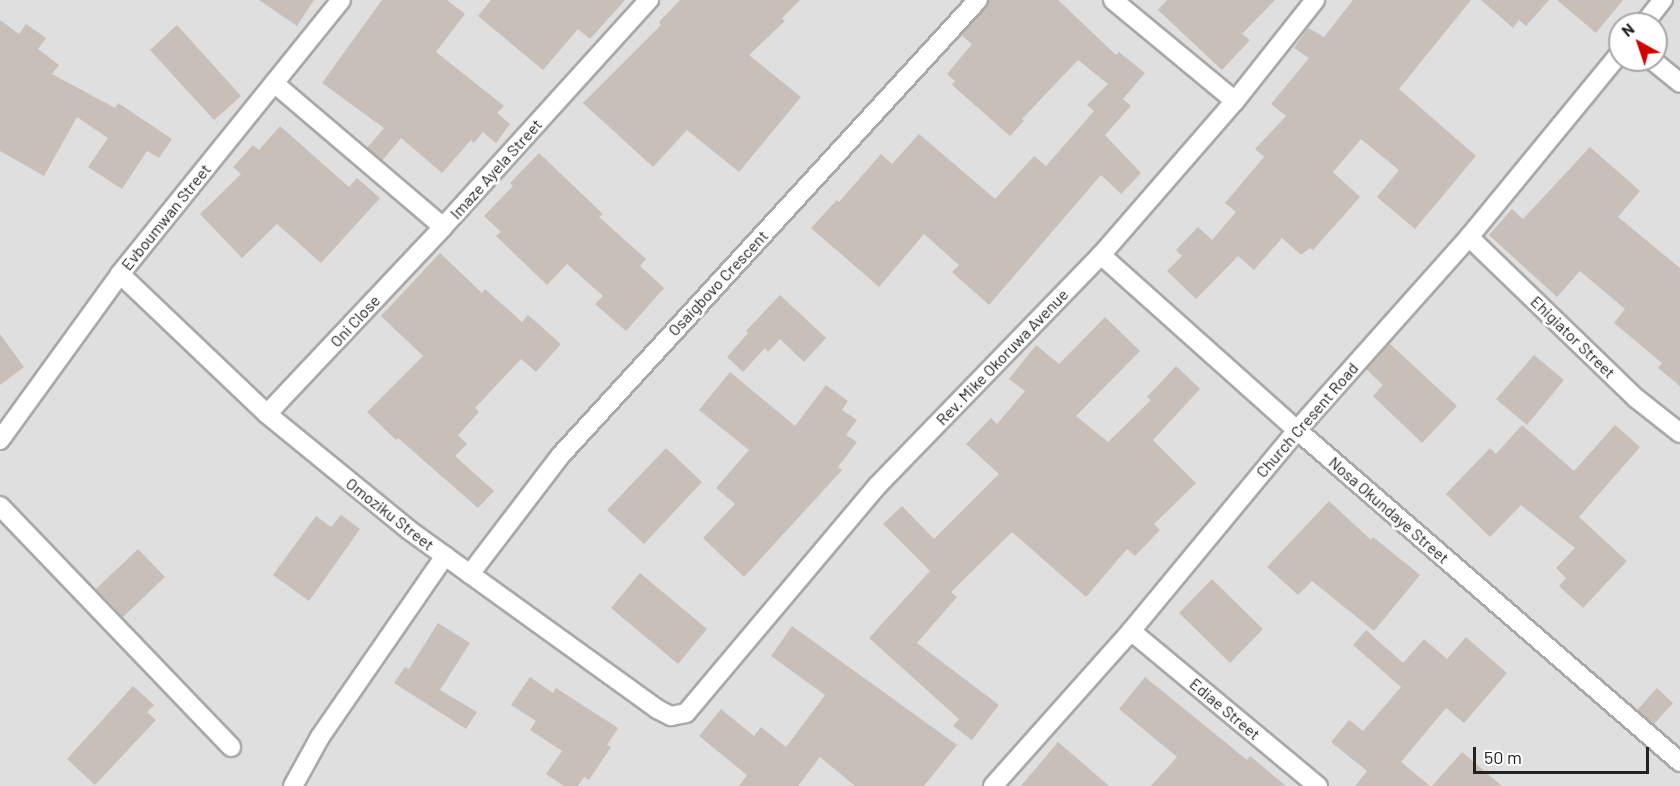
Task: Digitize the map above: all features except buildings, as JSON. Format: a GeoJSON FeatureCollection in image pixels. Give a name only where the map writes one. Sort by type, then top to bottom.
{"type":"FeatureCollection","features":[{"type":"Feature","properties":{"kind":"street","name":"Evboumwan Street"},"geometry":{"type":"LineString","coordinates":[[0,440],[120,274],[341,0]]}},
{"type":"Feature","properties":{"kind":"street","name":"Imaze Ayela Street"},"geometry":{"type":"LineString","coordinates":[[274,83],[443,227],[649,0]]}},
{"type":"Feature","properties":{"kind":"street","name":"Osaigbovo Crescent"},"geometry":{"type":"LineString","coordinates":[[470,574],[561,455],[978,0]]}},
{"type":"Feature","properties":{"kind":"street"},"geometry":{"type":"LineString","coordinates":[[1113,0],[1235,101]]}},
{"type":"Feature","properties":{"kind":"street","name":"Rev. Mike Okoruwa Avenue"},"geometry":{"type":"LineString","coordinates":[[686,713],[878,485],[1101,255],[1235,101],[1315,0]]}},
{"type":"Feature","properties":{"kind":"street"},"geometry":{"type":"LineString","coordinates":[[1654,12],[1663,0]]}},
{"type":"Feature","properties":{"kind":"street","name":"Church Cresent Road"},"geometry":{"type":"LineString","coordinates":[[993,786],[1131,631],[1297,430],[1469,237],[1608,68]]}},
{"type":"Feature","properties":{"kind":"street"},"geometry":{"type":"LineString","coordinates":[[1667,72],[1680,83]]}},
{"type":"Feature","properties":{"kind":"street","name":"Oni Close"},"geometry":{"type":"LineString","coordinates":[[267,414],[443,227]]}},
{"type":"Feature","properties":{"kind":"street","name":"Ehigiator Street"},"geometry":{"type":"LineString","coordinates":[[1469,237],[1637,399],[1680,433]]}},
{"type":"Feature","properties":{"kind":"street","name":"Nosa Okundaye Street"},"geometry":{"type":"LineString","coordinates":[[1101,255],[1297,430],[1680,762]]}},
{"type":"Feature","properties":{"kind":"street","name":"Omoziku Street"},"geometry":{"type":"LineString","coordinates":[[120,274],[267,414],[445,556],[657,709],[671,716],[686,713]]}},
{"type":"Feature","properties":{"kind":"street"},"geometry":{"type":"LineString","coordinates":[[0,506],[231,747]]}},
{"type":"Feature","properties":{"kind":"street"},"geometry":{"type":"LineString","coordinates":[[293,786],[320,737],[445,556]]}},
{"type":"Feature","properties":{"kind":"street","name":"Ediae Street"},"geometry":{"type":"LineString","coordinates":[[1131,631],[1314,785]]}},
{"type":"Feature","properties":{"kind":"shaded area"},"geometry":{"type":"Polygon","coordinates":[[[0,0],[1680,0],[1680,786],[0,786],[0,0]]]}}]}
